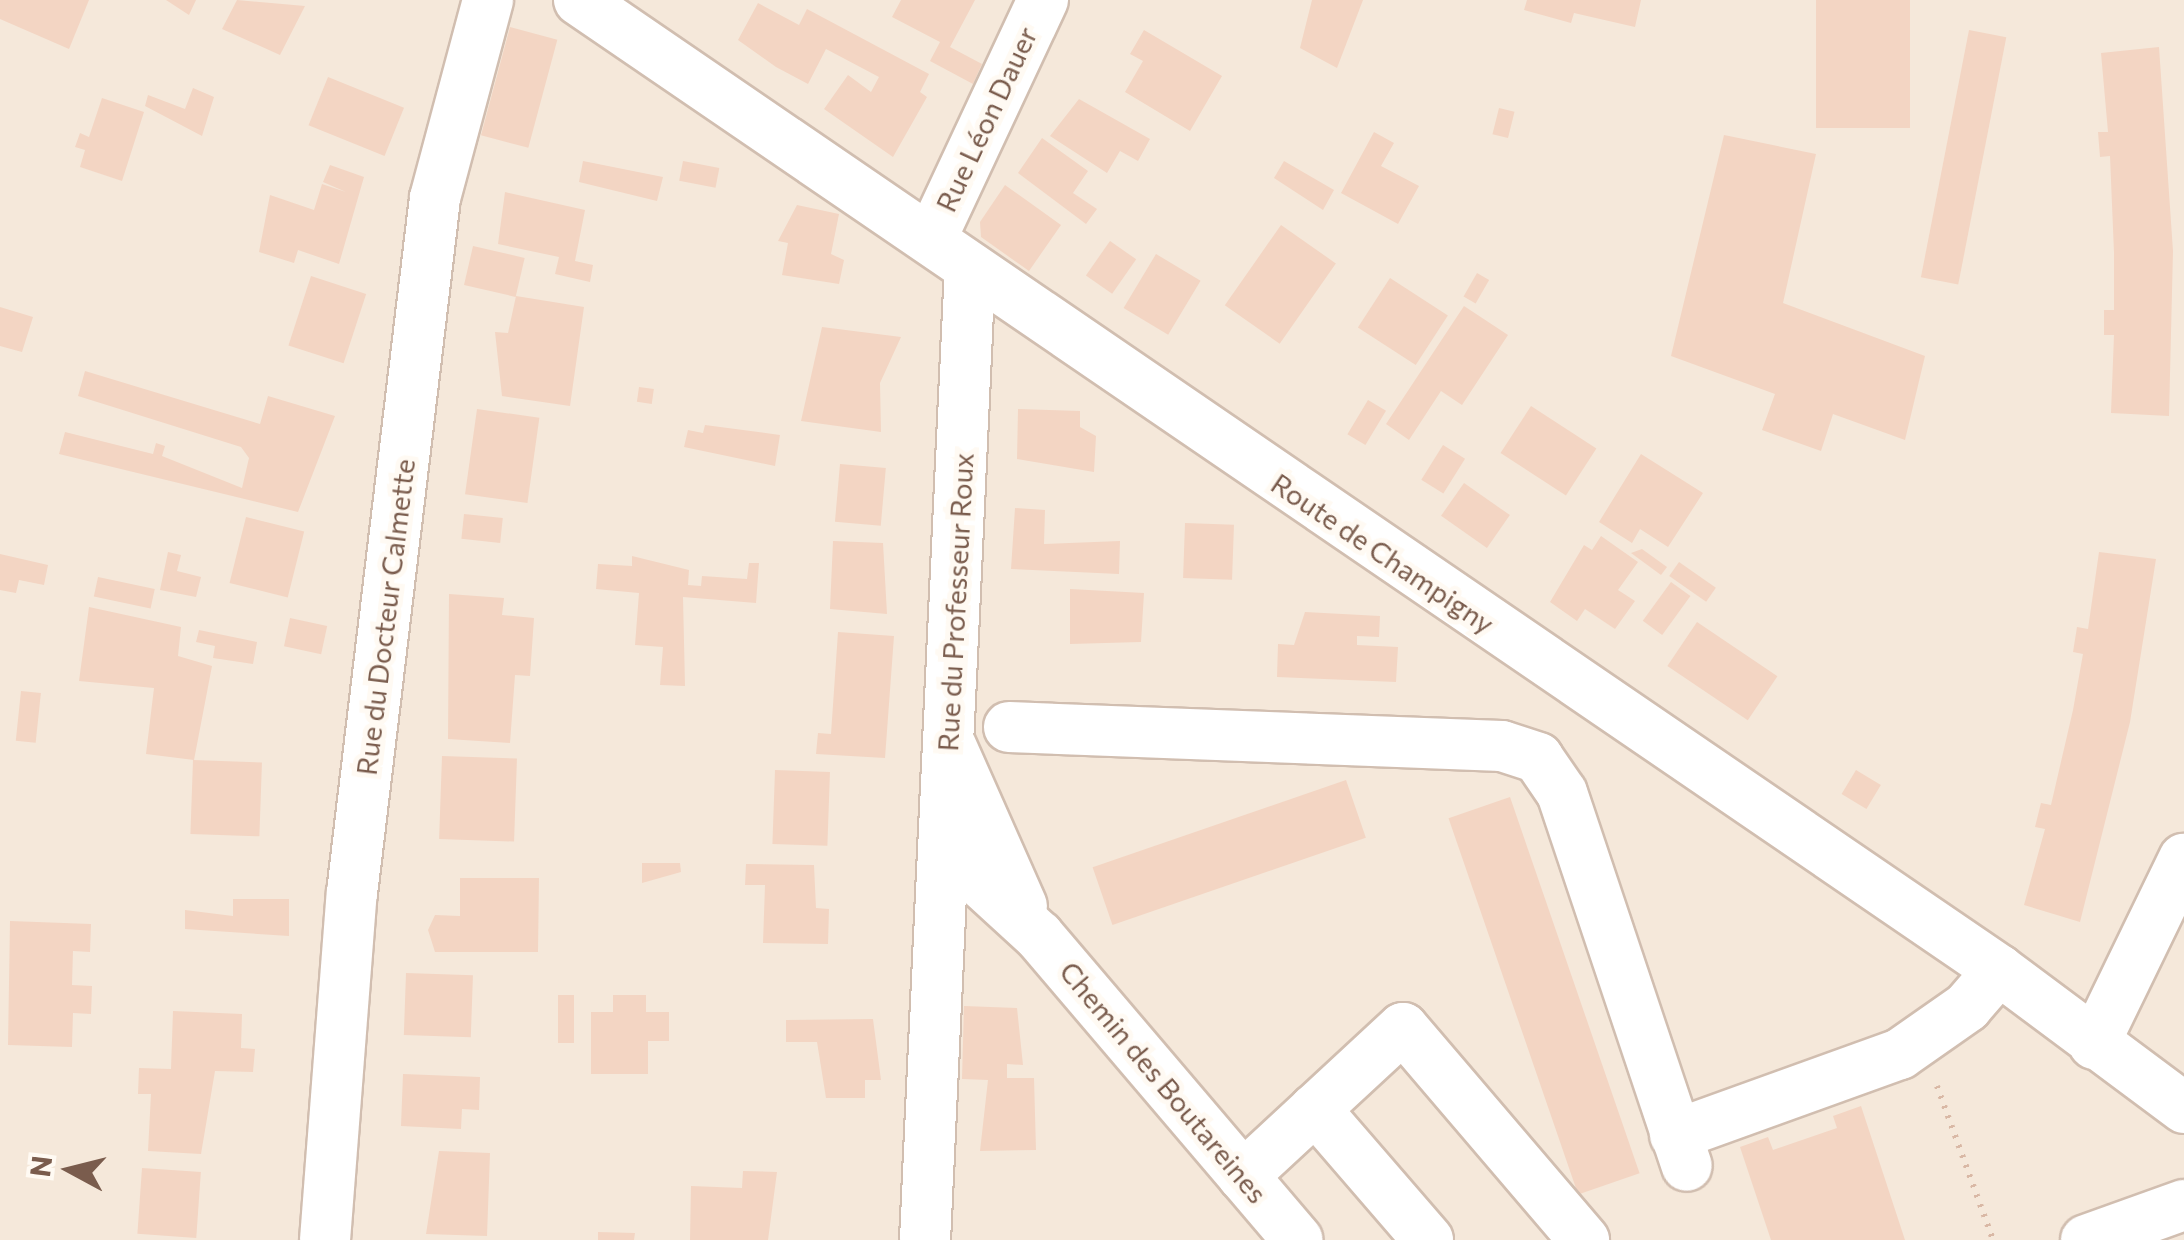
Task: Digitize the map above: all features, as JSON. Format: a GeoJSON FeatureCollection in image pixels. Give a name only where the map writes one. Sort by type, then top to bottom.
{"type":"FeatureCollection","features":[{"type":"Feature","properties":{"kind":"street","name":"Rue du Docteur Calmette"},"geometry":{"type":"LineString","coordinates":[[325,1240],[352,893],[435,198],[488,0]]}},
{"type":"Feature","properties":{"kind":"street","name":"Route de Champigny"},"geometry":{"type":"LineString","coordinates":[[579,0],[1586,692],[1998,970],[2184,1108]]}},
{"type":"Feature","properties":{"kind":"street","name":"Rue Léon Dauer"},"geometry":{"type":"LineString","coordinates":[[930,239],[1043,0]]}},
{"type":"Feature","properties":{"kind":"street","name":"Rue du Professeur Roux"},"geometry":{"type":"LineString","coordinates":[[925,1240],[970,268]]}},
{"type":"Feature","properties":{"kind":"street"},"geometry":{"type":"LineString","coordinates":[[1538,758],[1560,750],[1586,692]]}},
{"type":"Feature","properties":{"kind":"street"},"geometry":{"type":"LineString","coordinates":[[1009,726],[1502,746],[1538,758],[1562,793],[1681,1150],[1879,1065],[1920,1040],[1998,970]]}},
{"type":"Feature","properties":{"kind":"street","name":"Chemin des Boutareines"},"geometry":{"type":"LineString","coordinates":[[948,740],[991,868]]}},
{"type":"Feature","properties":{"kind":"street","name":"Chemin des Boutareines"},"geometry":{"type":"LineString","coordinates":[[944,822],[991,868],[1029,924],[1298,1240]]}},
{"type":"Feature","properties":{"kind":"street"},"geometry":{"type":"LineString","coordinates":[[2094,1044],[2184,859]]}},
{"type":"Feature","properties":{"kind":"street"},"geometry":{"type":"LineString","coordinates":[[938,936],[991,868]]}},
{"type":"Feature","properties":{"kind":"street"},"geometry":{"type":"LineString","coordinates":[[1243,1176],[1402,1028],[1584,1240]]}},
{"type":"Feature","properties":{"kind":"street"},"geometry":{"type":"LineString","coordinates":[[1316,1109],[1428,1240]]}},
{"type":"Feature","properties":{"kind":"street"},"geometry":{"type":"LineString","coordinates":[[2086,1240],[2184,1205]]}},
{"type":"Feature","properties":{"kind":"path"},"geometry":{"type":"LineString","coordinates":[[1920,1040],[1992,1240]]}},
{"type":"Feature","properties":{"kind":"shaded area"},"geometry":{"type":"Polygon","coordinates":[[[0,0],[2184,0],[2184,1240],[0,1240],[0,0]]]}},
{"type":"Feature","properties":{"kind":"building"},"geometry":{"type":"Polygon","coordinates":[[[0,0],[89,0],[69,49],[0,19],[0,0]]]}},
{"type":"Feature","properties":{"kind":"building"},"geometry":{"type":"Polygon","coordinates":[[[166,0],[196,0],[189,15],[166,0]]]}},
{"type":"Feature","properties":{"kind":"building"},"geometry":{"type":"Polygon","coordinates":[[[237,0],[305,6],[280,55],[222,29],[237,0]]]}},
{"type":"Feature","properties":{"kind":"building"},"geometry":{"type":"Polygon","coordinates":[[[901,0],[975,0],[950,47],[982,64],[973,84],[930,61],[940,42],[892,17],[901,0]]]}},
{"type":"Feature","properties":{"kind":"building"},"geometry":{"type":"Polygon","coordinates":[[[1312,0],[1363,0],[1337,68],[1300,48],[1312,0]]]}},
{"type":"Feature","properties":{"kind":"building"},"geometry":{"type":"Polygon","coordinates":[[[1527,0],[1641,0],[1635,27],[1574,13],[1571,23],[1524,10],[1527,0]]]}},
{"type":"Feature","properties":{"kind":"building"},"geometry":{"type":"Polygon","coordinates":[[[1816,0],[1910,0],[1910,128],[1816,128],[1816,0]]]}},
{"type":"Feature","properties":{"kind":"building"},"geometry":{"type":"Polygon","coordinates":[[[758,3],[799,25],[807,9],[929,74],[920,92],[927,97],[893,157],[824,109],[848,75],[871,92],[879,77],[826,49],[808,84],[776,67],[738,40],[758,3]]]}},
{"type":"Feature","properties":{"kind":"building"},"geometry":{"type":"Polygon","coordinates":[[[510,27],[557,40],[528,148],[481,135],[510,27]]]}},
{"type":"Feature","properties":{"kind":"building"},"geometry":{"type":"Polygon","coordinates":[[[1144,30],[1222,76],[1190,131],[1125,92],[1143,61],[1130,54],[1144,30]]]}},
{"type":"Feature","properties":{"kind":"building"},"geometry":{"type":"Polygon","coordinates":[[[1969,30],[2006,37],[1958,285],[1921,277],[1969,30]]]}},
{"type":"Feature","properties":{"kind":"building"},"geometry":{"type":"Polygon","coordinates":[[[2159,47],[2173,251],[2169,416],[2111,413],[2114,335],[2104,335],[2104,310],[2114,310],[2110,156],[2100,157],[2098,132],[2108,132],[2101,53],[2159,47]]]}},
{"type":"Feature","properties":{"kind":"building"},"geometry":{"type":"Polygon","coordinates":[[[328,77],[404,108],[385,156],[309,125],[328,77]]]}},
{"type":"Feature","properties":{"kind":"building"},"geometry":{"type":"Polygon","coordinates":[[[193,88],[214,97],[202,136],[145,106],[148,95],[185,109],[193,88]]]}},
{"type":"Feature","properties":{"kind":"building"},"geometry":{"type":"Polygon","coordinates":[[[102,98],[144,112],[122,181],[80,167],[85,150],[75,147],[80,133],[89,137],[102,98]]]}},
{"type":"Feature","properties":{"kind":"building"},"geometry":{"type":"Polygon","coordinates":[[[1079,99],[1150,139],[1138,161],[1120,151],[1107,173],[1050,136],[1079,99]]]}},
{"type":"Feature","properties":{"kind":"building"},"geometry":{"type":"Polygon","coordinates":[[[1499,108],[1515,112],[1508,138],[1492,134],[1499,108]]]}},
{"type":"Feature","properties":{"kind":"building"},"geometry":{"type":"Polygon","coordinates":[[[1374,132],[1394,143],[1381,166],[1419,186],[1398,224],[1341,193],[1374,132]]]}},
{"type":"Feature","properties":{"kind":"building"},"geometry":{"type":"Polygon","coordinates":[[[1724,135],[1816,154],[1783,303],[1925,356],[1905,440],[1833,414],[1821,451],[1762,430],[1775,394],[1671,356],[1724,135]]]}},
{"type":"Feature","properties":{"kind":"building"},"geometry":{"type":"Polygon","coordinates":[[[1042,138],[1088,171],[1073,193],[1097,209],[1086,224],[1018,173],[1042,138]]]}},
{"type":"Feature","properties":{"kind":"building"},"geometry":{"type":"Polygon","coordinates":[[[583,161],[663,177],[657,201],[579,182],[583,161]]]}},
{"type":"Feature","properties":{"kind":"building"},"geometry":{"type":"Polygon","coordinates":[[[683,161],[719,168],[716,188],[679,181],[683,161]]]}},
{"type":"Feature","properties":{"kind":"building"},"geometry":{"type":"Polygon","coordinates":[[[1284,161],[1334,190],[1323,210],[1274,178],[1284,161]]]}},
{"type":"Feature","properties":{"kind":"building"},"geometry":{"type":"Polygon","coordinates":[[[330,165],[364,177],[339,264],[298,250],[294,263],[259,252],[270,195],[314,210],[322,184],[346,192],[323,182],[330,165]]]}},
{"type":"Feature","properties":{"kind":"building"},"geometry":{"type":"Polygon","coordinates":[[[1005,185],[1061,225],[1029,271],[981,237],[980,222],[1005,185]]]}},
{"type":"Feature","properties":{"kind":"building"},"geometry":{"type":"Polygon","coordinates":[[[505,192],[585,210],[575,261],[593,265],[590,282],[555,274],[559,257],[498,244],[505,192]]]}},
{"type":"Feature","properties":{"kind":"building"},"geometry":{"type":"Polygon","coordinates":[[[797,205],[839,214],[831,254],[844,260],[839,284],[782,275],[788,243],[778,241],[797,205]]]}},
{"type":"Feature","properties":{"kind":"building"},"geometry":{"type":"Polygon","coordinates":[[[1281,225],[1336,263],[1280,344],[1225,305],[1281,225]]]}},
{"type":"Feature","properties":{"kind":"building"},"geometry":{"type":"Polygon","coordinates":[[[1110,241],[1136,259],[1112,294],[1086,275],[1110,241]]]}},
{"type":"Feature","properties":{"kind":"building"},"geometry":{"type":"Polygon","coordinates":[[[473,246],[525,258],[516,297],[464,285],[473,246]]]}},
{"type":"Feature","properties":{"kind":"building"},"geometry":{"type":"Polygon","coordinates":[[[1156,254],[1201,281],[1168,335],[1124,308],[1156,254]]]}},
{"type":"Feature","properties":{"kind":"building"},"geometry":{"type":"Polygon","coordinates":[[[1477,273],[1489,280],[1476,303],[1464,296],[1477,273]]]}},
{"type":"Feature","properties":{"kind":"building"},"geometry":{"type":"Polygon","coordinates":[[[311,276],[366,294],[344,363],[288,345],[311,276]]]}},
{"type":"Feature","properties":{"kind":"building"},"geometry":{"type":"Polygon","coordinates":[[[1390,278],[1448,316],[1416,365],[1358,327],[1390,278]]]}},
{"type":"Feature","properties":{"kind":"building"},"geometry":{"type":"Polygon","coordinates":[[[516,296],[584,307],[570,406],[502,396],[495,332],[508,333],[516,296]]]}},
{"type":"Feature","properties":{"kind":"building"},"geometry":{"type":"Polygon","coordinates":[[[1464,306],[1508,335],[1462,405],[1441,391],[1409,440],[1386,424],[1464,306]]]}},
{"type":"Feature","properties":{"kind":"building"},"geometry":{"type":"Polygon","coordinates":[[[0,307],[33,317],[22,352],[0,346],[0,307]]]}},
{"type":"Feature","properties":{"kind":"building"},"geometry":{"type":"Polygon","coordinates":[[[822,327],[901,337],[880,383],[881,432],[801,421],[822,327]]]}},
{"type":"Feature","properties":{"kind":"building"},"geometry":{"type":"Polygon","coordinates":[[[85,371],[260,424],[268,396],[335,416],[298,512],[59,454],[65,432],[153,454],[156,443],[165,446],[162,456],[242,488],[249,458],[241,447],[78,396],[85,371]]]}},
{"type":"Feature","properties":{"kind":"building"},"geometry":{"type":"Polygon","coordinates":[[[639,387],[654,389],[652,404],[637,402],[639,387]]]}},
{"type":"Feature","properties":{"kind":"building"},"geometry":{"type":"Polygon","coordinates":[[[1368,400],[1386,411],[1365,445],[1347,434],[1368,400]]]}},
{"type":"Feature","properties":{"kind":"building"},"geometry":{"type":"Polygon","coordinates":[[[1531,406],[1596,448],[1566,495],[1501,453],[1531,406]]]}},
{"type":"Feature","properties":{"kind":"building"},"geometry":{"type":"Polygon","coordinates":[[[477,409],[539,418],[527,503],[465,494],[477,409]]]}},
{"type":"Feature","properties":{"kind":"building"},"geometry":{"type":"Polygon","coordinates":[[[1018,409],[1080,411],[1080,427],[1096,436],[1094,472],[1017,459],[1018,409]]]}},
{"type":"Feature","properties":{"kind":"building"},"geometry":{"type":"Polygon","coordinates":[[[705,425],[780,435],[775,466],[684,447],[688,430],[703,433],[705,425]]]}},
{"type":"Feature","properties":{"kind":"building"},"geometry":{"type":"Polygon","coordinates":[[[1443,445],[1465,459],[1443,494],[1421,480],[1443,445]]]}},
{"type":"Feature","properties":{"kind":"building"},"geometry":{"type":"Polygon","coordinates":[[[1641,454],[1703,493],[1668,547],[1640,529],[1632,543],[1599,522],[1641,454]]]}},
{"type":"Feature","properties":{"kind":"building"},"geometry":{"type":"Polygon","coordinates":[[[840,464],[886,468],[881,526],[835,522],[840,464]]]}},
{"type":"Feature","properties":{"kind":"building"},"geometry":{"type":"Polygon","coordinates":[[[1464,483],[1510,515],[1487,548],[1441,516],[1464,483]]]}},
{"type":"Feature","properties":{"kind":"building"},"geometry":{"type":"Polygon","coordinates":[[[1015,508],[1045,510],[1044,544],[1120,541],[1119,574],[1011,569],[1015,508]]]}},
{"type":"Feature","properties":{"kind":"building"},"geometry":{"type":"Polygon","coordinates":[[[464,514],[503,518],[500,543],[461,539],[464,514]]]}},
{"type":"Feature","properties":{"kind":"building"},"geometry":{"type":"Polygon","coordinates":[[[246,517],[304,532],[288,597],[230,583],[246,517]]]}},
{"type":"Feature","properties":{"kind":"building"},"geometry":{"type":"Polygon","coordinates":[[[1185,523],[1234,525],[1232,580],[1183,578],[1185,523]]]}},
{"type":"Feature","properties":{"kind":"building"},"geometry":{"type":"Polygon","coordinates":[[[1601,536],[1638,562],[1618,590],[1635,601],[1615,629],[1585,609],[1577,621],[1550,602],[1584,545],[1592,550],[1601,536]]]}},
{"type":"Feature","properties":{"kind":"building"},"geometry":{"type":"Polygon","coordinates":[[[833,541],[883,543],[887,614],[830,609],[833,541]]]}},
{"type":"Feature","properties":{"kind":"building"},"geometry":{"type":"Polygon","coordinates":[[[1642,549],[1667,567],[1661,575],[1631,553],[1642,549]]]}},
{"type":"Feature","properties":{"kind":"building"},"geometry":{"type":"Polygon","coordinates":[[[168,552],[181,555],[177,571],[201,577],[196,597],[160,590],[168,552]]]}},
{"type":"Feature","properties":{"kind":"building"},"geometry":{"type":"Polygon","coordinates":[[[2099,552],[2156,559],[2130,722],[2080,922],[2024,905],[2045,829],[2035,827],[2041,803],[2051,805],[2073,710],[2083,654],[2073,652],[2077,627],[2088,629],[2099,552]]]}},
{"type":"Feature","properties":{"kind":"building"},"geometry":{"type":"Polygon","coordinates":[[[0,554],[48,565],[44,585],[19,580],[16,593],[0,590],[0,554]]]}},
{"type":"Feature","properties":{"kind":"building"},"geometry":{"type":"Polygon","coordinates":[[[632,556],[689,570],[688,585],[701,586],[702,576],[747,579],[749,563],[759,563],[756,603],[683,597],[685,686],[660,685],[663,647],[635,645],[639,593],[596,589],[598,564],[632,566],[632,556]]]}},
{"type":"Feature","properties":{"kind":"building"},"geometry":{"type":"Polygon","coordinates":[[[1679,562],[1716,588],[1706,602],[1669,576],[1679,562]]]}},
{"type":"Feature","properties":{"kind":"building"},"geometry":{"type":"Polygon","coordinates":[[[98,577],[155,589],[151,609],[94,597],[98,577]]]}},
{"type":"Feature","properties":{"kind":"building"},"geometry":{"type":"Polygon","coordinates":[[[1671,582],[1690,596],[1662,635],[1643,621],[1671,582]]]}},
{"type":"Feature","properties":{"kind":"building"},"geometry":{"type":"Polygon","coordinates":[[[1070,589],[1144,593],[1141,642],[1070,644],[1070,589]]]}},
{"type":"Feature","properties":{"kind":"building"},"geometry":{"type":"Polygon","coordinates":[[[449,594],[504,598],[502,615],[534,618],[530,676],[515,675],[510,743],[448,739],[449,594]]]}},
{"type":"Feature","properties":{"kind":"building"},"geometry":{"type":"Polygon","coordinates":[[[89,607],[181,627],[178,656],[212,666],[194,760],[146,754],[154,688],[79,681],[89,607]]]}},
{"type":"Feature","properties":{"kind":"building"},"geometry":{"type":"Polygon","coordinates":[[[1305,612],[1380,616],[1379,637],[1357,636],[1357,645],[1398,647],[1396,682],[1277,677],[1278,644],[1294,645],[1305,612]]]}},
{"type":"Feature","properties":{"kind":"building"},"geometry":{"type":"Polygon","coordinates":[[[290,618],[327,626],[321,654],[284,646],[290,618]]]}},
{"type":"Feature","properties":{"kind":"building"},"geometry":{"type":"Polygon","coordinates":[[[1697,622],[1777,676],[1748,720],[1667,666],[1697,622]]]}},
{"type":"Feature","properties":{"kind":"building"},"geometry":{"type":"Polygon","coordinates":[[[199,630],[257,642],[253,664],[213,658],[215,646],[196,642],[199,630]]]}},
{"type":"Feature","properties":{"kind":"building"},"geometry":{"type":"Polygon","coordinates":[[[838,632],[894,636],[885,758],[816,754],[818,733],[831,734],[838,632]]]}},
{"type":"Feature","properties":{"kind":"building"},"geometry":{"type":"Polygon","coordinates":[[[21,691],[41,693],[36,743],[16,741],[21,691]]]}},
{"type":"Feature","properties":{"kind":"building"},"geometry":{"type":"Polygon","coordinates":[[[442,756],[517,759],[514,842],[439,839],[442,756]]]}},
{"type":"Feature","properties":{"kind":"building"},"geometry":{"type":"Polygon","coordinates":[[[193,760],[262,762],[259,836],[190,834],[193,760]]]}},
{"type":"Feature","properties":{"kind":"building"},"geometry":{"type":"Polygon","coordinates":[[[775,770],[830,772],[827,846],[772,844],[775,770]]]}},
{"type":"Feature","properties":{"kind":"building"},"geometry":{"type":"Polygon","coordinates":[[[1856,770],[1881,785],[1866,809],[1842,794],[1856,770]]]}},
{"type":"Feature","properties":{"kind":"building"},"geometry":{"type":"Polygon","coordinates":[[[1346,780],[1366,838],[1112,925],[1093,867],[1346,780]]]}},
{"type":"Feature","properties":{"kind":"building"},"geometry":{"type":"Polygon","coordinates":[[[1510,797],[1640,1173],[1578,1194],[1449,818],[1510,797]]]}},
{"type":"Feature","properties":{"kind":"building"},"geometry":{"type":"Polygon","coordinates":[[[642,863],[680,863],[681,872],[642,883],[642,863]]]}},
{"type":"Feature","properties":{"kind":"building"},"geometry":{"type":"Polygon","coordinates":[[[746,864],[814,865],[816,908],[829,909],[828,944],[763,943],[765,885],[745,885],[746,864]]]}},
{"type":"Feature","properties":{"kind":"building"},"geometry":{"type":"Polygon","coordinates":[[[460,878],[539,878],[538,952],[435,952],[428,930],[435,915],[460,916],[460,878]]]}},
{"type":"Feature","properties":{"kind":"building"},"geometry":{"type":"Polygon","coordinates":[[[233,899],[289,899],[289,936],[185,929],[185,910],[233,916],[233,899]]]}},
{"type":"Feature","properties":{"kind":"building"},"geometry":{"type":"Polygon","coordinates":[[[10,921],[91,924],[90,952],[73,951],[72,985],[92,986],[91,1014],[73,1013],[72,1047],[8,1045],[10,921]]]}},
{"type":"Feature","properties":{"kind":"building"},"geometry":{"type":"Polygon","coordinates":[[[406,973],[473,975],[471,1037],[404,1035],[406,973]]]}},
{"type":"Feature","properties":{"kind":"building"},"geometry":{"type":"Polygon","coordinates":[[[558,995],[574,995],[574,1043],[558,1043],[558,995]]]}},
{"type":"Feature","properties":{"kind":"building"},"geometry":{"type":"Polygon","coordinates":[[[613,995],[646,995],[646,1012],[669,1012],[669,1041],[648,1041],[648,1074],[591,1074],[591,1012],[613,1012],[613,995]]]}},
{"type":"Feature","properties":{"kind":"building"},"geometry":{"type":"Polygon","coordinates":[[[964,1006],[1017,1008],[1023,1065],[1007,1064],[1007,1078],[1034,1078],[1036,1150],[980,1151],[988,1080],[962,1079],[964,1006]]]}},
{"type":"Feature","properties":{"kind":"building"},"geometry":{"type":"Polygon","coordinates":[[[173,1011],[242,1014],[241,1048],[255,1049],[253,1072],[215,1071],[201,1154],[148,1151],[151,1094],[138,1094],[139,1068],[171,1069],[173,1011]]]}},
{"type":"Feature","properties":{"kind":"building"},"geometry":{"type":"Polygon","coordinates":[[[873,1019],[881,1080],[865,1080],[865,1098],[826,1098],[817,1042],[786,1042],[786,1020],[873,1019]]]}},
{"type":"Feature","properties":{"kind":"building"},"geometry":{"type":"Polygon","coordinates":[[[403,1074],[480,1077],[479,1110],[462,1109],[461,1129],[401,1126],[403,1074]]]}},
{"type":"Feature","properties":{"kind":"building"},"geometry":{"type":"Polygon","coordinates":[[[1861,1106],[1905,1240],[1771,1240],[1740,1147],[1768,1137],[1773,1150],[1837,1128],[1833,1116],[1861,1106]]]}},
{"type":"Feature","properties":{"kind":"building"},"geometry":{"type":"Polygon","coordinates":[[[439,1151],[490,1153],[487,1236],[426,1234],[439,1151]]]}},
{"type":"Feature","properties":{"kind":"building"},"geometry":{"type":"Polygon","coordinates":[[[142,1168],[201,1172],[196,1238],[137,1234],[142,1168]]]}},
{"type":"Feature","properties":{"kind":"building"},"geometry":{"type":"Polygon","coordinates":[[[743,1171],[777,1172],[768,1240],[690,1240],[691,1186],[742,1188],[743,1171]]]}},
{"type":"Feature","properties":{"kind":"building"},"geometry":{"type":"Polygon","coordinates":[[[598,1232],[635,1233],[634,1240],[598,1240],[598,1232]]]}}]}
